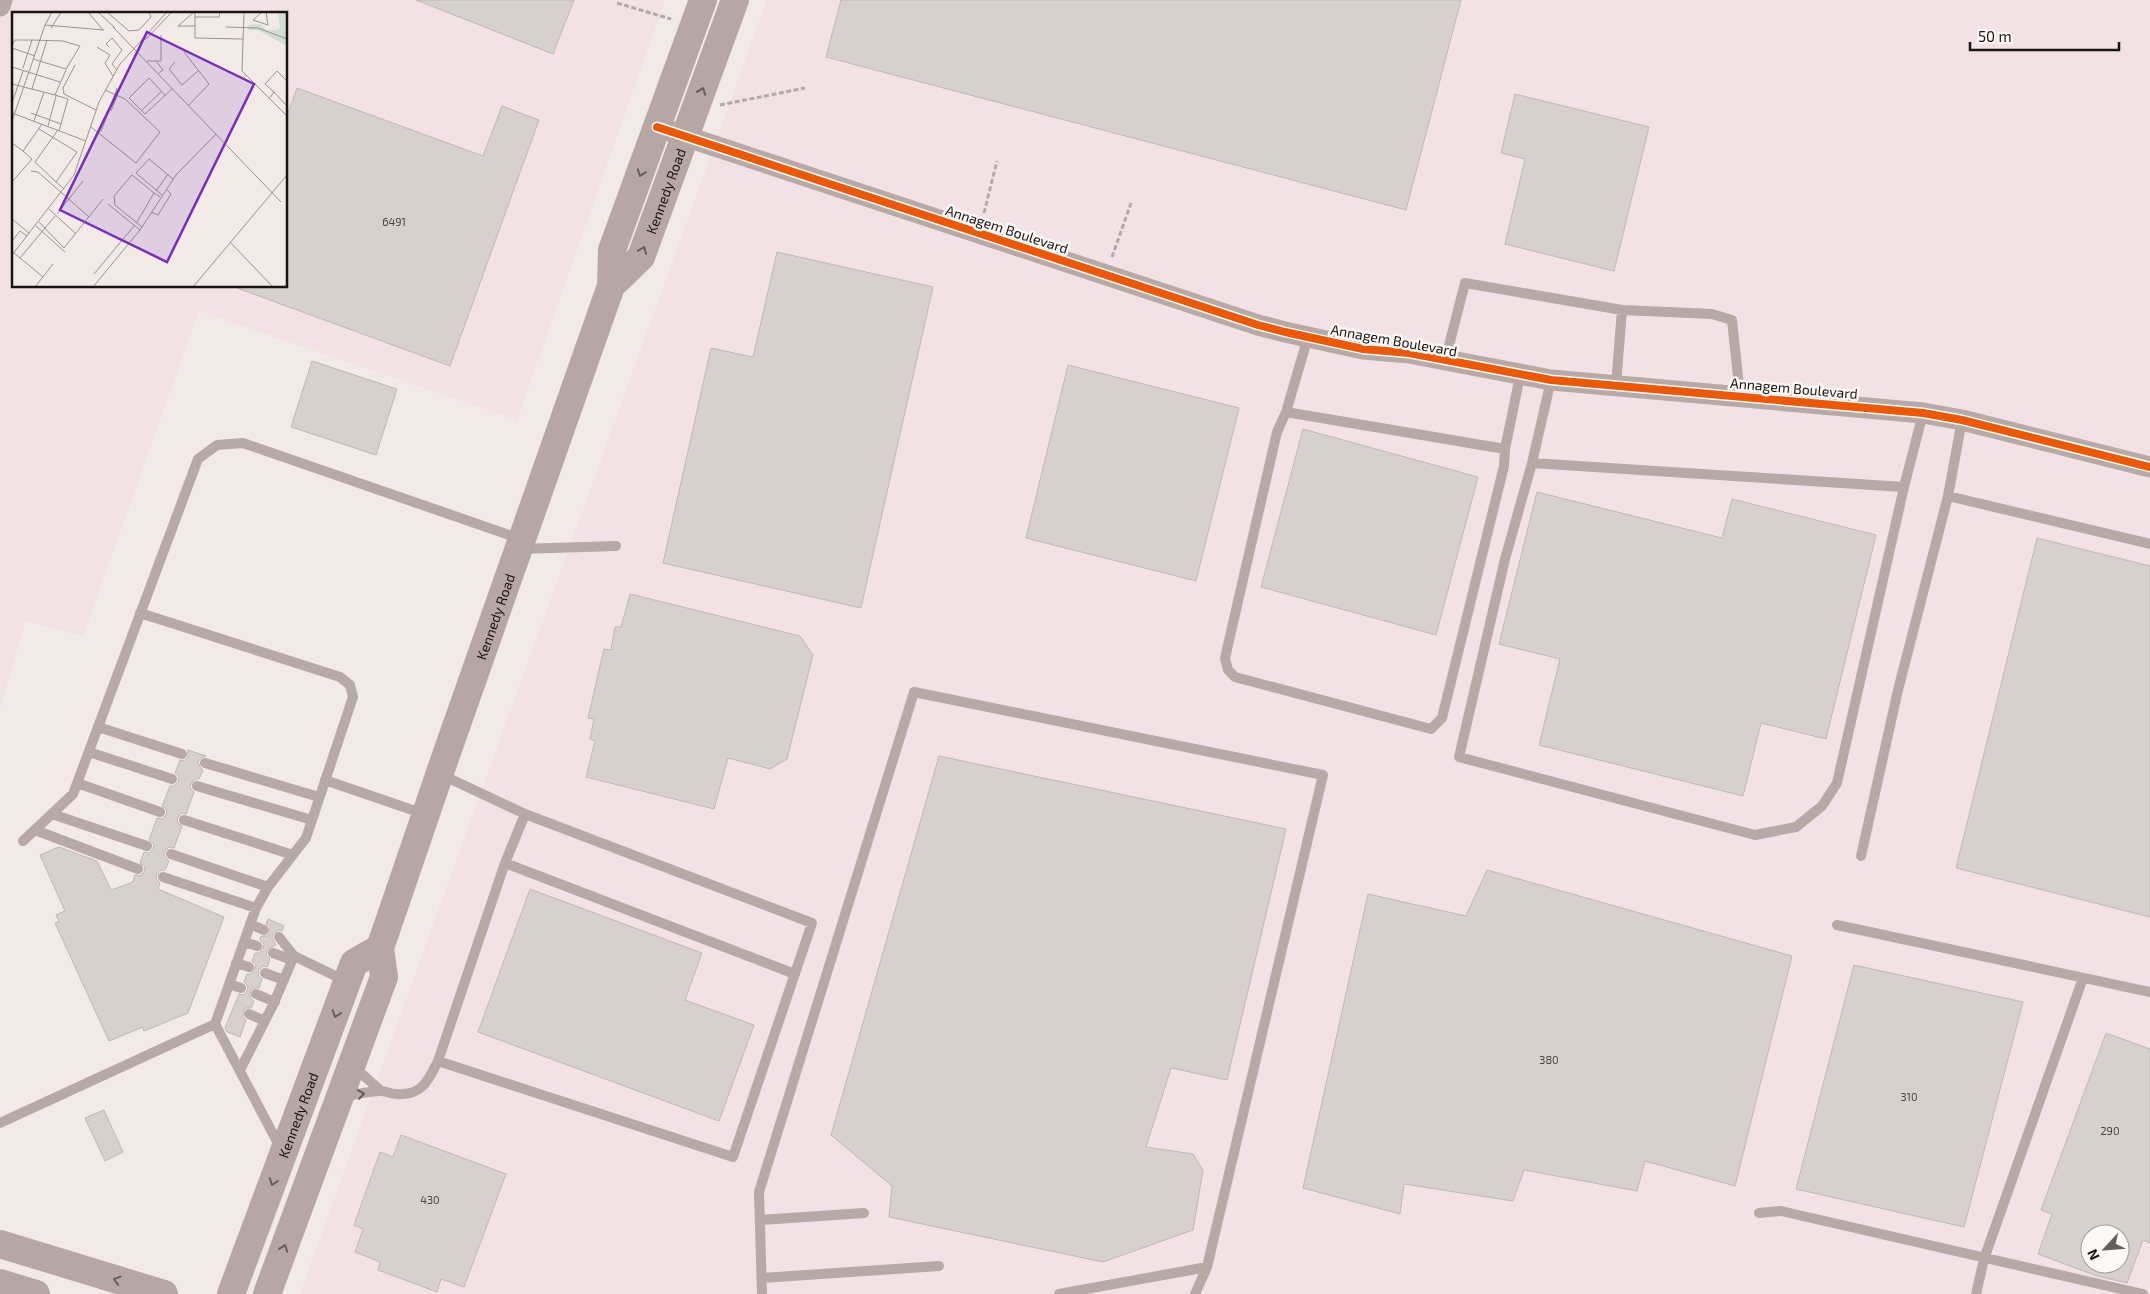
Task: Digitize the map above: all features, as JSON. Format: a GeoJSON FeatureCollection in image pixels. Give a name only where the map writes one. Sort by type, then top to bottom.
{"type":"FeatureCollection","features":[{"type":"Feature","properties":{"kind":"main road","name":"Kennedy Road"},"geometry":{"type":"LineString","coordinates":[[268,1294],[384,977],[380,948],[439,773],[612,286],[612,250],[703,0]]}},
{"type":"Feature","properties":{"kind":"main road","name":"Kennedy Road"},"geometry":{"type":"LineString","coordinates":[[612,286],[641,257],[735,0]]}},
{"type":"Feature","properties":{"kind":"main road","name":"Kennedy Road"},"geometry":{"type":"LineString","coordinates":[[232,1294],[354,964],[380,948]]}},
{"type":"Feature","properties":{"kind":"main road"},"geometry":{"type":"LineString","coordinates":[[0,1244],[164,1294]]}},
{"type":"Feature","properties":{"kind":"main road"},"geometry":{"type":"LineString","coordinates":[[0,1283],[36,1294]]}},
{"type":"Feature","properties":{"kind":"street"},"geometry":{"type":"LineString","coordinates":[[0,6],[2,0]]}},
{"type":"Feature","properties":{"kind":"street","name":"Annagem Boulevard"},"geometry":{"type":"LineString","coordinates":[[657,127],[1258,326],[1363,349],[1408,353],[1520,376],[1923,413],[1962,420],[2150,467]]}},
{"type":"Feature","properties":{"kind":"lane"},"geometry":{"type":"LineString","coordinates":[[1445,361],[1465,284],[1622,310],[1712,314],[1732,320],[1740,396]]}},
{"type":"Feature","properties":{"kind":"lane"},"geometry":{"type":"LineString","coordinates":[[1616,385],[1622,310]]}},
{"type":"Feature","properties":{"kind":"lane"},"geometry":{"type":"LineString","coordinates":[[1308,337],[1286,412],[1277,432],[1225,658],[1228,670],[1235,677],[1431,729],[1442,718],[1504,466],[1505,449],[1520,376]]}},
{"type":"Feature","properties":{"kind":"lane"},"geometry":{"type":"LineString","coordinates":[[1551,380],[1532,463],[1505,559],[1459,757],[1755,835],[1796,826],[1822,806],[1837,782],[1904,487],[1923,413]]}},
{"type":"Feature","properties":{"kind":"lane"},"geometry":{"type":"LineString","coordinates":[[1286,412],[1505,449]]}},
{"type":"Feature","properties":{"kind":"lane"},"geometry":{"type":"LineString","coordinates":[[1861,856],[1898,690],[1948,496],[1962,420]]}},
{"type":"Feature","properties":{"kind":"lane"},"geometry":{"type":"LineString","coordinates":[[23,841],[73,794],[198,459],[217,445],[243,443],[520,544],[616,546]]}},
{"type":"Feature","properties":{"kind":"lane"},"geometry":{"type":"LineString","coordinates":[[1532,463],[1904,487]]}},
{"type":"Feature","properties":{"kind":"lane"},"geometry":{"type":"LineString","coordinates":[[1948,496],[2150,544]]}},
{"type":"Feature","properties":{"kind":"lane"},"geometry":{"type":"LineString","coordinates":[[0,1123],[215,1024],[256,908],[268,886],[306,838],[353,698],[350,685],[340,677],[140,614]]}},
{"type":"Feature","properties":{"kind":"lane"},"geometry":{"type":"LineString","coordinates":[[762,1294],[760,1192],[914,692],[1323,775],[1207,1267],[1195,1294]]}},
{"type":"Feature","properties":{"kind":"lane"},"geometry":{"type":"LineString","coordinates":[[98,727],[182,754]]}},
{"type":"Feature","properties":{"kind":"lane"},"geometry":{"type":"LineString","coordinates":[[89,752],[172,779]]}},
{"type":"Feature","properties":{"kind":"lane"},"geometry":{"type":"LineString","coordinates":[[206,763],[320,797]]}},
{"type":"Feature","properties":{"kind":"lane"},"geometry":{"type":"LineString","coordinates":[[438,1061],[733,1157],[812,923],[525,814],[439,773]]}},
{"type":"Feature","properties":{"kind":"lane"},"geometry":{"type":"LineString","coordinates":[[325,780],[425,815]]}},
{"type":"Feature","properties":{"kind":"lane"},"geometry":{"type":"LineString","coordinates":[[78,783],[160,812]]}},
{"type":"Feature","properties":{"kind":"lane"},"geometry":{"type":"LineString","coordinates":[[196,786],[312,820]]}},
{"type":"Feature","properties":{"kind":"lane"},"geometry":{"type":"LineString","coordinates":[[52,814],[147,846]]}},
{"type":"Feature","properties":{"kind":"lane"},"geometry":{"type":"LineString","coordinates":[[340,1097],[381,1091],[407,1095],[416,1092],[427,1082],[438,1061],[505,863],[525,814]]}},
{"type":"Feature","properties":{"kind":"lane"},"geometry":{"type":"LineString","coordinates":[[184,820],[293,855]]}},
{"type":"Feature","properties":{"kind":"lane"},"geometry":{"type":"LineString","coordinates":[[35,830],[138,869]]}},
{"type":"Feature","properties":{"kind":"lane"},"geometry":{"type":"LineString","coordinates":[[171,854],[268,886]]}},
{"type":"Feature","properties":{"kind":"lane"},"geometry":{"type":"LineString","coordinates":[[505,863],[795,974]]}},
{"type":"Feature","properties":{"kind":"lane"},"geometry":{"type":"LineString","coordinates":[[163,877],[256,908]]}},
{"type":"Feature","properties":{"kind":"lane"},"geometry":{"type":"LineString","coordinates":[[250,924],[264,930]]}},
{"type":"Feature","properties":{"kind":"lane"},"geometry":{"type":"LineString","coordinates":[[1836,926],[2150,992]]}},
{"type":"Feature","properties":{"kind":"lane"},"geometry":{"type":"LineString","coordinates":[[279,937],[293,958]]}},
{"type":"Feature","properties":{"kind":"lane"},"geometry":{"type":"LineString","coordinates":[[244,942],[258,946]]}},
{"type":"Feature","properties":{"kind":"lane"},"geometry":{"type":"LineString","coordinates":[[273,952],[293,958],[348,981]]}},
{"type":"Feature","properties":{"kind":"lane"},"geometry":{"type":"LineString","coordinates":[[240,1070],[274,1002],[293,958]]}},
{"type":"Feature","properties":{"kind":"lane"},"geometry":{"type":"LineString","coordinates":[[236,963],[249,967]]}},
{"type":"Feature","properties":{"kind":"lane"},"geometry":{"type":"LineString","coordinates":[[265,973],[284,980]]}},
{"type":"Feature","properties":{"kind":"lane"},"geometry":{"type":"LineString","coordinates":[[1976,1294],[1984,1259],[2083,978]]}},
{"type":"Feature","properties":{"kind":"lane"},"geometry":{"type":"LineString","coordinates":[[229,984],[241,988]]}},
{"type":"Feature","properties":{"kind":"lane"},"geometry":{"type":"LineString","coordinates":[[256,994],[274,1002]]}},
{"type":"Feature","properties":{"kind":"lane"},"geometry":{"type":"LineString","coordinates":[[222,1005],[233,1009]]}},
{"type":"Feature","properties":{"kind":"lane"},"geometry":{"type":"LineString","coordinates":[[248,1014],[265,1021]]}},
{"type":"Feature","properties":{"kind":"lane"},"geometry":{"type":"LineString","coordinates":[[215,1024],[284,1154]]}},
{"type":"Feature","properties":{"kind":"lane"},"geometry":{"type":"LineString","coordinates":[[351,1065],[381,1091]]}},
{"type":"Feature","properties":{"kind":"lane"},"geometry":{"type":"LineString","coordinates":[[1759,1213],[1781,1211],[2143,1294]]}},
{"type":"Feature","properties":{"kind":"lane"},"geometry":{"type":"LineString","coordinates":[[760,1220],[864,1213]]}},
{"type":"Feature","properties":{"kind":"lane"},"geometry":{"type":"LineString","coordinates":[[762,1278],[939,1266]]}},
{"type":"Feature","properties":{"kind":"lane"},"geometry":{"type":"LineString","coordinates":[[1059,1294],[1207,1267]]}},
{"type":"Feature","properties":{"kind":"path"},"geometry":{"type":"LineString","coordinates":[[617,2],[694,26]]}},
{"type":"Feature","properties":{"kind":"path"},"geometry":{"type":"LineString","coordinates":[[698,102],[721,106],[805,88]]}},
{"type":"Feature","properties":{"kind":"path"},"geometry":{"type":"LineString","coordinates":[[978,233],[997,160]]}},
{"type":"Feature","properties":{"kind":"path"},"geometry":{"type":"LineString","coordinates":[[1106,275],[1131,203]]}},
{"type":"Feature","properties":{"kind":"shaded area"},"geometry":{"type":"Polygon","coordinates":[[[0,0],[665,0],[517,420],[199,311],[83,636],[26,621],[0,708],[0,0]]]}},
{"type":"Feature","properties":{"kind":"shaded area"},"geometry":{"type":"Polygon","coordinates":[[[767,0],[2150,0],[2150,1294],[300,1294],[767,0]]]}},
{"type":"Feature","properties":{"kind":"building"},"geometry":{"type":"Polygon","coordinates":[[[416,0],[574,0],[553,54],[416,0]]]}},
{"type":"Feature","properties":{"kind":"building"},"geometry":{"type":"Polygon","coordinates":[[[841,0],[1461,0],[1406,210],[826,57],[841,0]]]}},
{"type":"Feature","properties":{"kind":"building"},"geometry":{"type":"Polygon","coordinates":[[[297,88],[483,156],[502,106],[539,120],[450,366],[237,288],[288,288],[288,113],[297,88]]]}},
{"type":"Feature","properties":{"kind":"building"},"geometry":{"type":"Polygon","coordinates":[[[1515,94],[1649,127],[1614,271],[1505,244],[1525,159],[1501,153],[1515,94]]]}},
{"type":"Feature","properties":{"kind":"building"},"geometry":{"type":"Polygon","coordinates":[[[777,252],[933,287],[861,608],[663,563],[711,348],[753,357],[777,252]]]}},
{"type":"Feature","properties":{"kind":"building"},"geometry":{"type":"Polygon","coordinates":[[[312,361],[397,389],[376,455],[291,427],[312,361]]]}},
{"type":"Feature","properties":{"kind":"building"},"geometry":{"type":"Polygon","coordinates":[[[1068,365],[1239,408],[1196,581],[1026,538],[1068,365]]]}},
{"type":"Feature","properties":{"kind":"building"},"geometry":{"type":"Polygon","coordinates":[[[1303,429],[1478,477],[1436,635],[1261,587],[1303,429]]]}},
{"type":"Feature","properties":{"kind":"building"},"geometry":{"type":"Polygon","coordinates":[[[1537,492],[1722,538],[1732,499],[1876,535],[1826,739],[1761,723],[1743,796],[1539,745],[1560,659],[1499,644],[1537,492]]]}},
{"type":"Feature","properties":{"kind":"building"},"geometry":{"type":"Polygon","coordinates":[[[2037,538],[2150,566],[2150,917],[1956,868],[2037,538]]]}},
{"type":"Feature","properties":{"kind":"building"},"geometry":{"type":"Polygon","coordinates":[[[630,594],[800,636],[813,655],[787,759],[770,769],[728,758],[714,809],[586,777],[595,741],[590,739],[594,719],[588,718],[604,649],[611,650],[615,627],[621,627],[630,594]]]}},
{"type":"Feature","properties":{"kind":"building"},"geometry":{"type":"Polygon","coordinates":[[[188,750],[206,756],[198,762],[203,770],[199,779],[195,779],[191,784],[190,788],[194,792],[186,814],[182,813],[178,817],[177,822],[182,826],[174,848],[169,847],[165,851],[164,856],[169,861],[165,870],[161,870],[157,874],[156,879],[160,883],[158,889],[224,917],[188,1013],[144,1031],[143,1027],[109,1041],[55,923],[59,922],[56,915],[65,911],[40,855],[59,847],[97,861],[111,890],[133,882],[135,875],[140,876],[144,872],[145,867],[140,863],[144,852],[149,853],[153,849],[154,844],[149,840],[157,818],[162,819],[166,815],[167,810],[162,806],[170,786],[174,786],[178,782],[179,777],[175,773],[180,760],[184,761],[188,757],[188,750]]]}},
{"type":"Feature","properties":{"kind":"building"},"geometry":{"type":"Polygon","coordinates":[[[939,756],[1286,829],[1227,1080],[1171,1068],[1146,1147],[1193,1154],[1203,1170],[1193,1230],[1103,1262],[889,1217],[892,1186],[831,1135],[939,756]]]}},
{"type":"Feature","properties":{"kind":"building"},"geometry":{"type":"Polygon","coordinates":[[[1487,870],[1792,956],[1735,1186],[1645,1161],[1637,1191],[1524,1170],[1513,1201],[1404,1184],[1400,1214],[1303,1188],[1368,894],[1466,916],[1487,870]]]}},
{"type":"Feature","properties":{"kind":"building"},"geometry":{"type":"Polygon","coordinates":[[[530,889],[702,953],[685,1000],[754,1025],[719,1121],[478,1032],[530,889]]]}},
{"type":"Feature","properties":{"kind":"building"},"geometry":{"type":"Polygon","coordinates":[[[268,919],[284,926],[282,931],[278,930],[273,934],[272,938],[276,945],[267,950],[266,955],[270,959],[267,967],[263,966],[259,970],[258,975],[262,979],[259,988],[252,988],[250,992],[250,998],[254,1001],[251,1008],[245,1008],[243,1012],[243,1018],[246,1020],[240,1037],[227,1032],[225,1028],[239,994],[243,995],[247,991],[248,986],[244,982],[247,974],[251,974],[255,969],[256,965],[252,961],[255,953],[259,953],[263,948],[264,944],[260,940],[261,936],[268,936],[270,932],[270,926],[266,924],[268,919]]]}},
{"type":"Feature","properties":{"kind":"building"},"geometry":{"type":"Polygon","coordinates":[[[1854,965],[2023,1002],[1964,1227],[1796,1189],[1854,965]]]}},
{"type":"Feature","properties":{"kind":"building"},"geometry":{"type":"Polygon","coordinates":[[[2106,1033],[2150,1049],[2150,1243],[2143,1240],[2127,1283],[2092,1274],[2130,1274],[2130,1224],[2080,1224],[2080,1270],[2038,1254],[2052,1214],[2041,1210],[2106,1033]]]}},
{"type":"Feature","properties":{"kind":"building"},"geometry":{"type":"Polygon","coordinates":[[[104,1110],[123,1152],[105,1161],[85,1118],[104,1110]]]}},
{"type":"Feature","properties":{"kind":"building"},"geometry":{"type":"Polygon","coordinates":[[[401,1135],[506,1174],[464,1287],[441,1279],[437,1292],[378,1270],[380,1262],[355,1252],[363,1229],[354,1225],[380,1152],[393,1157],[401,1135]]]}},
{"type":"Feature","properties":{"kind":"cycle path"},"geometry":{"type":"LineString","coordinates":[[657,127],[1258,325],[1285,332],[1363,349],[1409,353],[1551,380],[1923,413],[1962,420],[2150,467]]}}]}
